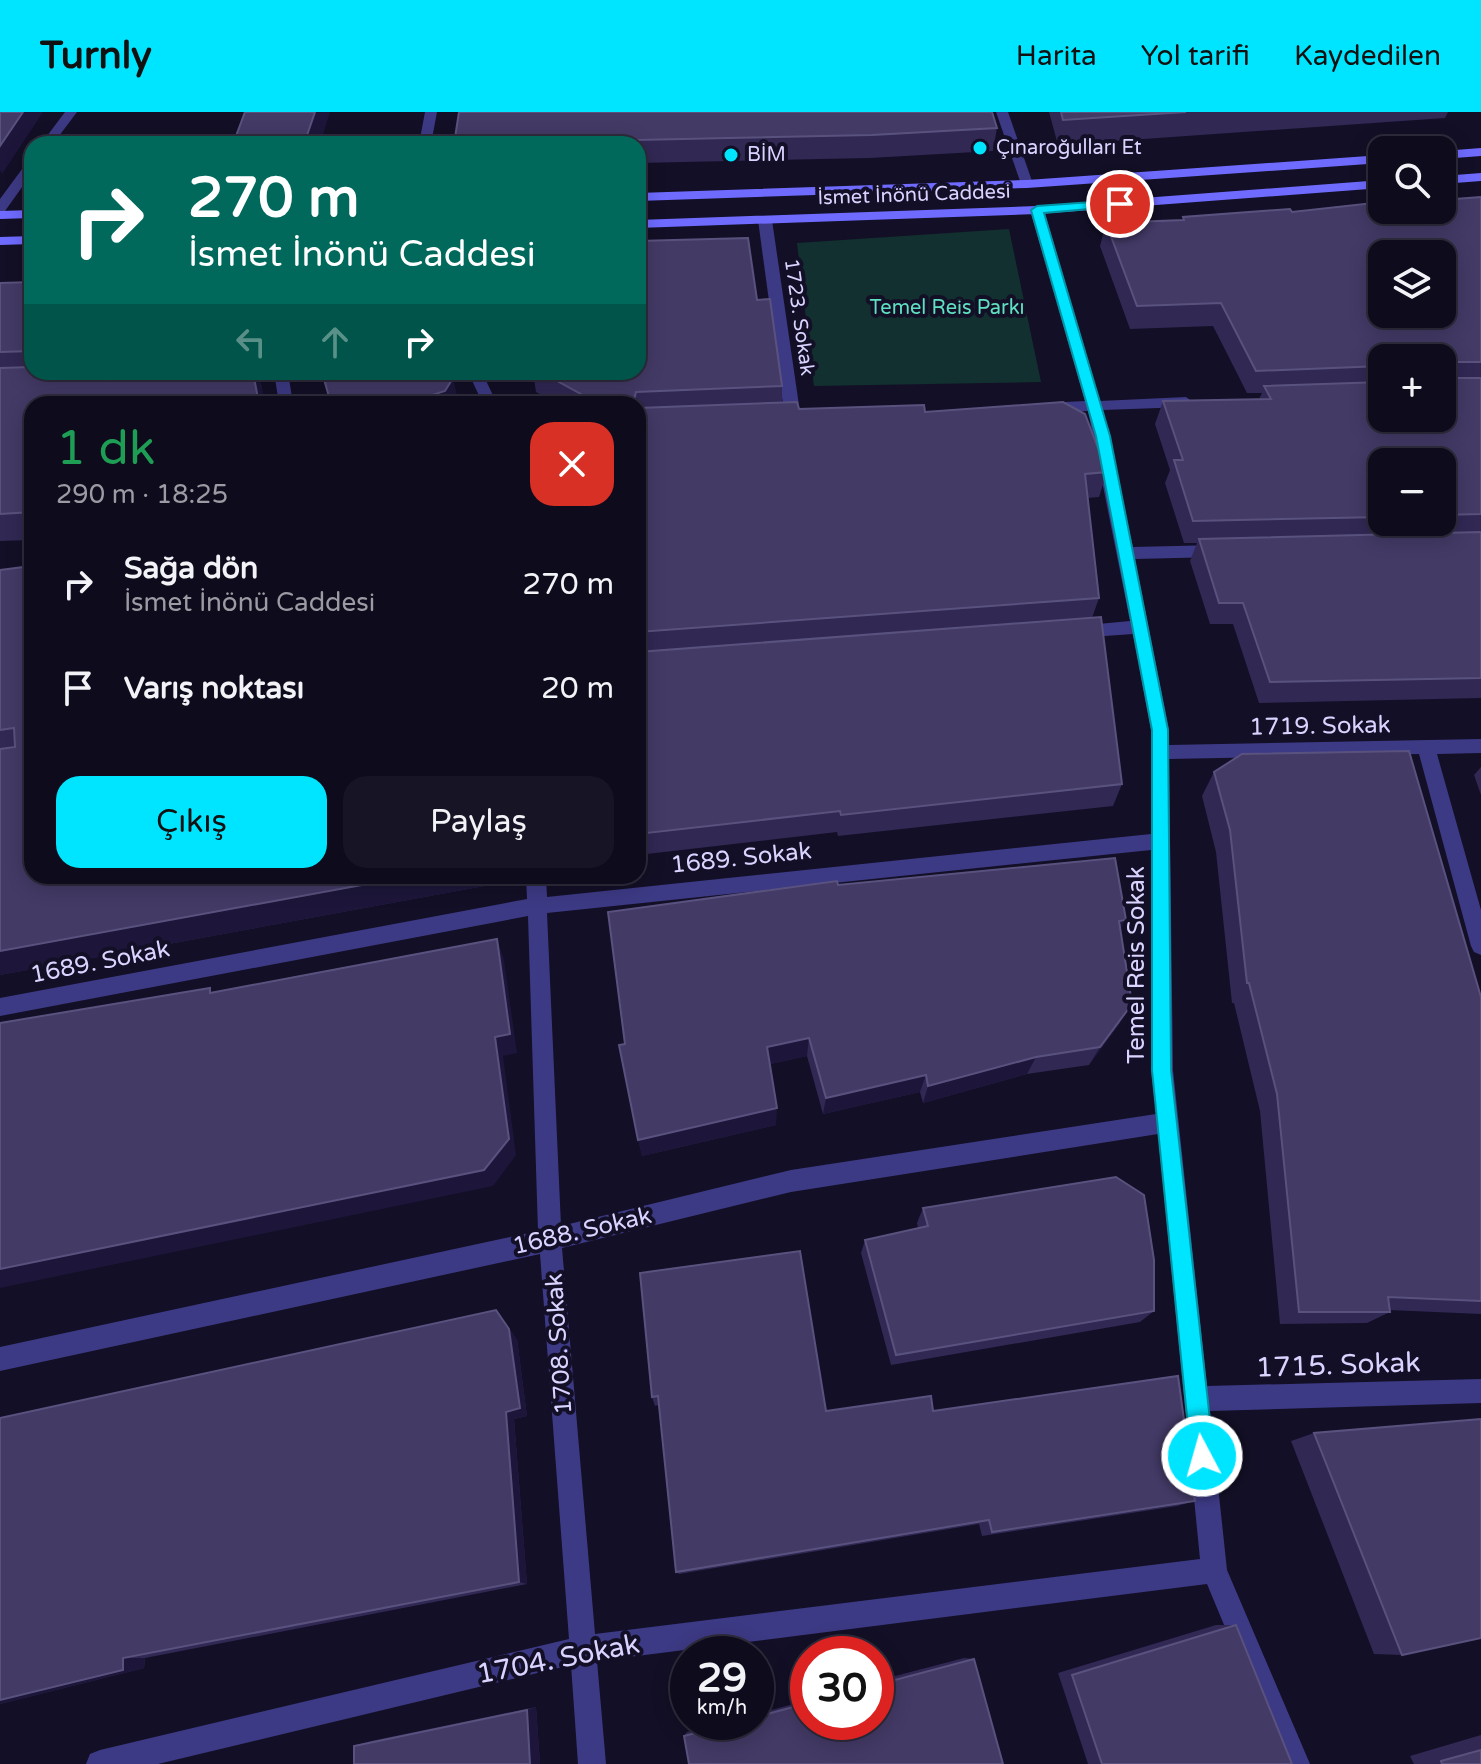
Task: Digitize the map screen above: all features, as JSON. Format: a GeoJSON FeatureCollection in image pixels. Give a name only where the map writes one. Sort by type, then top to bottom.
{"type":"FeatureCollection","features":[{"type":"Feature","properties":{"kind":"main road"},"geometry":{"type":"LineString","coordinates":[[1456,154],[1481,152]]}},
{"type":"Feature","properties":{"kind":"main road","name":"İsmet İnönü Caddesi"},"geometry":{"type":"LineString","coordinates":[[646,197],[1027,184],[1368,160]]}},
{"type":"Feature","properties":{"kind":"main road"},"geometry":{"type":"LineString","coordinates":[[1456,179],[1481,177]]}},
{"type":"Feature","properties":{"kind":"main road","name":"İsmet İnönü Caddesi"},"geometry":{"type":"LineString","coordinates":[[646,224],[1037,210],[1368,185]]}},
{"type":"Feature","properties":{"kind":"main road"},"geometry":{"type":"LineString","coordinates":[[0,215],[24,214]]}},
{"type":"Feature","properties":{"kind":"main road"},"geometry":{"type":"LineString","coordinates":[[0,241],[24,240]]}},
{"type":"Feature","properties":{"kind":"street"},"geometry":{"type":"LineString","coordinates":[[53,136],[71,112]]}},
{"type":"Feature","properties":{"kind":"street"},"geometry":{"type":"LineString","coordinates":[[426,136],[431,112]]}},
{"type":"Feature","properties":{"kind":"street"},"geometry":{"type":"LineString","coordinates":[[1002,112],[1027,184]]}},
{"type":"Feature","properties":{"kind":"street"},"geometry":{"type":"LineString","coordinates":[[0,208],[24,175]]}},
{"type":"Feature","properties":{"kind":"street","name":"Temel Reis Sokak"},"geometry":{"type":"LineString","coordinates":[[1037,210],[1103,436],[1160,730],[1162,1070],[1214,1570],[1296,1764]]}},
{"type":"Feature","properties":{"kind":"street","name":"1723. Sokak"},"geometry":{"type":"LineString","coordinates":[[765,220],[793,419]]}},
{"type":"Feature","properties":{"kind":"street"},"geometry":{"type":"LineString","coordinates":[[1030,408],[1200,402]]}},
{"type":"Feature","properties":{"kind":"street"},"geometry":{"type":"LineString","coordinates":[[1126,553],[1234,551]]}},
{"type":"Feature","properties":{"kind":"street"},"geometry":{"type":"LineString","coordinates":[[1061,633],[1140,627]]}},
{"type":"Feature","properties":{"kind":"street","name":"1719. Sokak"},"geometry":{"type":"LineString","coordinates":[[1160,752],[1481,746]]}},
{"type":"Feature","properties":{"kind":"street"},"geometry":{"type":"LineString","coordinates":[[1426,748],[1481,946]]}},
{"type":"Feature","properties":{"kind":"street","name":"1689. Sokak"},"geometry":{"type":"LineString","coordinates":[[0,1007],[537,906],[1161,841]]}},
{"type":"Feature","properties":{"kind":"street","name":"1708. Sokak"},"geometry":{"type":"LineString","coordinates":[[536,884],[550,1240],[592,1764]]}},
{"type":"Feature","properties":{"kind":"street","name":"1688. Sokak"},"geometry":{"type":"LineString","coordinates":[[0,1359],[550,1240],[791,1181],[1168,1122]]}},
{"type":"Feature","properties":{"kind":"street","name":"1715. Sokak"},"geometry":{"type":"LineString","coordinates":[[1196,1399],[1481,1391]]}},
{"type":"Feature","properties":{"kind":"street","name":"1704. Sokak"},"geometry":{"type":"LineString","coordinates":[[100,1764],[583,1649],[1214,1570]]}},
{"type":"Feature","properties":{"kind":"green space","name":"Temel Reis Parkı"},"geometry":{"type":"Polygon","coordinates":[[[1009,229],[1041,382],[814,386],[797,243],[1009,229]]]}},
{"type":"Feature","properties":{"kind":"building"},"geometry":{"type":"Polygon","coordinates":[[[0,112],[23,112],[0,146],[0,112]]]}},
{"type":"Feature","properties":{"kind":"building"},"geometry":{"type":"Polygon","coordinates":[[[245,112],[315,112],[307,136],[236,136],[245,112]]]}},
{"type":"Feature","properties":{"kind":"building"},"geometry":{"type":"Polygon","coordinates":[[[459,112],[992,112],[997,128],[872,135],[646,140],[646,136],[455,136],[459,112]]]}},
{"type":"Feature","properties":{"kind":"building"},"geometry":{"type":"Polygon","coordinates":[[[1061,112],[1186,112],[1063,120],[1061,112]]]}},
{"type":"Feature","properties":{"kind":"building"},"geometry":{"type":"Polygon","coordinates":[[[1481,197],[1481,362],[1456,362],[1456,344],[1368,344],[1368,367],[1256,371],[1221,303],[1137,306],[1106,223],[1184,220],[1183,217],[1290,209],[1292,212],[1368,204],[1368,224],[1456,224],[1456,199],[1481,197]]]}},
{"type":"Feature","properties":{"kind":"building"},"geometry":{"type":"Polygon","coordinates":[[[748,238],[757,300],[770,299],[782,386],[636,392],[635,396],[584,396],[555,380],[646,380],[646,241],[748,238]]]}},
{"type":"Feature","properties":{"kind":"building"},"geometry":{"type":"Polygon","coordinates":[[[24,282],[24,351],[0,352],[0,283],[24,282]]]}},
{"type":"Feature","properties":{"kind":"building"},"geometry":{"type":"Polygon","coordinates":[[[24,367],[24,380],[254,380],[258,396],[24,396],[24,512],[0,514],[0,368],[24,367]]]}},
{"type":"Feature","properties":{"kind":"building"},"geometry":{"type":"Polygon","coordinates":[[[1456,378],[1481,378],[1481,514],[1456,515],[1456,448],[1368,448],[1368,517],[1193,521],[1174,460],[1183,460],[1163,401],[1271,399],[1264,386],[1368,382],[1368,432],[1456,432],[1456,378]]]}},
{"type":"Feature","properties":{"kind":"building"},"geometry":{"type":"Polygon","coordinates":[[[324,380],[452,380],[445,391],[429,396],[329,396],[324,380]]]}},
{"type":"Feature","properties":{"kind":"building"},"geometry":{"type":"Polygon","coordinates":[[[797,402],[799,409],[924,405],[925,412],[1063,402],[1085,414],[1107,472],[1085,474],[1099,598],[646,631],[646,408],[797,402]]]}},
{"type":"Feature","properties":{"kind":"building"},"geometry":{"type":"Polygon","coordinates":[[[1481,532],[1481,678],[1270,682],[1243,603],[1219,603],[1199,539],[1456,536],[1456,533],[1481,532]]]}},
{"type":"Feature","properties":{"kind":"building"},"geometry":{"type":"Polygon","coordinates":[[[24,567],[24,884],[367,884],[0,951],[0,749],[15,747],[14,728],[0,730],[0,570],[24,567]]]}},
{"type":"Feature","properties":{"kind":"building"},"geometry":{"type":"Polygon","coordinates":[[[1101,617],[1122,784],[646,833],[646,651],[1101,617]]]}},
{"type":"Feature","properties":{"kind":"building"},"geometry":{"type":"Polygon","coordinates":[[[1409,751],[1481,997],[1481,1301],[1388,1297],[1390,1312],[1299,1312],[1277,1094],[1247,983],[1230,830],[1214,772],[1242,754],[1409,751]]]}},
{"type":"Feature","properties":{"kind":"building"},"geometry":{"type":"Polygon","coordinates":[[[1115,858],[1126,920],[1119,921],[1132,1004],[1100,1047],[1036,1057],[928,1086],[926,1075],[826,1098],[809,1038],[767,1047],[777,1108],[638,1140],[619,1045],[625,1044],[608,912],[837,881],[838,885],[1115,858]]]}},
{"type":"Feature","properties":{"kind":"building"},"geometry":{"type":"Polygon","coordinates":[[[497,939],[510,1034],[495,1037],[509,1139],[484,1170],[0,1269],[0,1023],[210,988],[210,993],[497,939]]]}},
{"type":"Feature","properties":{"kind":"building"},"geometry":{"type":"Polygon","coordinates":[[[1116,1177],[1144,1195],[1154,1260],[1154,1311],[896,1355],[865,1240],[928,1226],[923,1208],[1116,1177]]]}},
{"type":"Feature","properties":{"kind":"building"},"geometry":{"type":"Polygon","coordinates":[[[800,1251],[826,1411],[931,1396],[933,1411],[1178,1376],[1195,1501],[992,1532],[989,1520],[676,1572],[658,1396],[652,1397],[640,1273],[800,1251]]]}},
{"type":"Feature","properties":{"kind":"building"},"geometry":{"type":"Polygon","coordinates":[[[496,1310],[509,1329],[520,1408],[506,1412],[519,1582],[123,1658],[123,1670],[0,1700],[0,1418],[496,1310]]]}},
{"type":"Feature","properties":{"kind":"building"},"geometry":{"type":"Polygon","coordinates":[[[1481,1419],[1481,1638],[1402,1655],[1314,1433],[1481,1419]]]}},
{"type":"Feature","properties":{"kind":"building"},"geometry":{"type":"Polygon","coordinates":[[[1236,1625],[1292,1764],[1102,1764],[1072,1675],[1236,1625]]]}},
{"type":"Feature","properties":{"kind":"building"},"geometry":{"type":"Polygon","coordinates":[[[974,1659],[1003,1764],[689,1764],[685,1740],[774,1740],[774,1712],[790,1708],[790,1740],[894,1740],[894,1680],[974,1659]]]}},
{"type":"Feature","properties":{"kind":"building"},"geometry":{"type":"Polygon","coordinates":[[[527,1710],[530,1764],[354,1764],[354,1746],[527,1710]]]}},
{"type":"Feature","properties":{"kind":"building"},"geometry":{"type":"Polygon","coordinates":[[[1481,1750],[1481,1764],[1442,1764],[1441,1761],[1481,1750]]]}},
{"type":"Feature","properties":{"kind":"place","name":"Çınaroğulları Et"},"geometry":{"type":"Point","coordinates":[980,148]}},
{"type":"Feature","properties":{"kind":"place","name":"BİM"},"geometry":{"type":"Point","coordinates":[731,155]}},
{"type":"Feature","properties":{"kind":"route"},"geometry":{"type":"LineString","coordinates":[[1120,204],[1037,210],[1103,436],[1160,730],[1162,1070],[1202,1456]]}}]}
